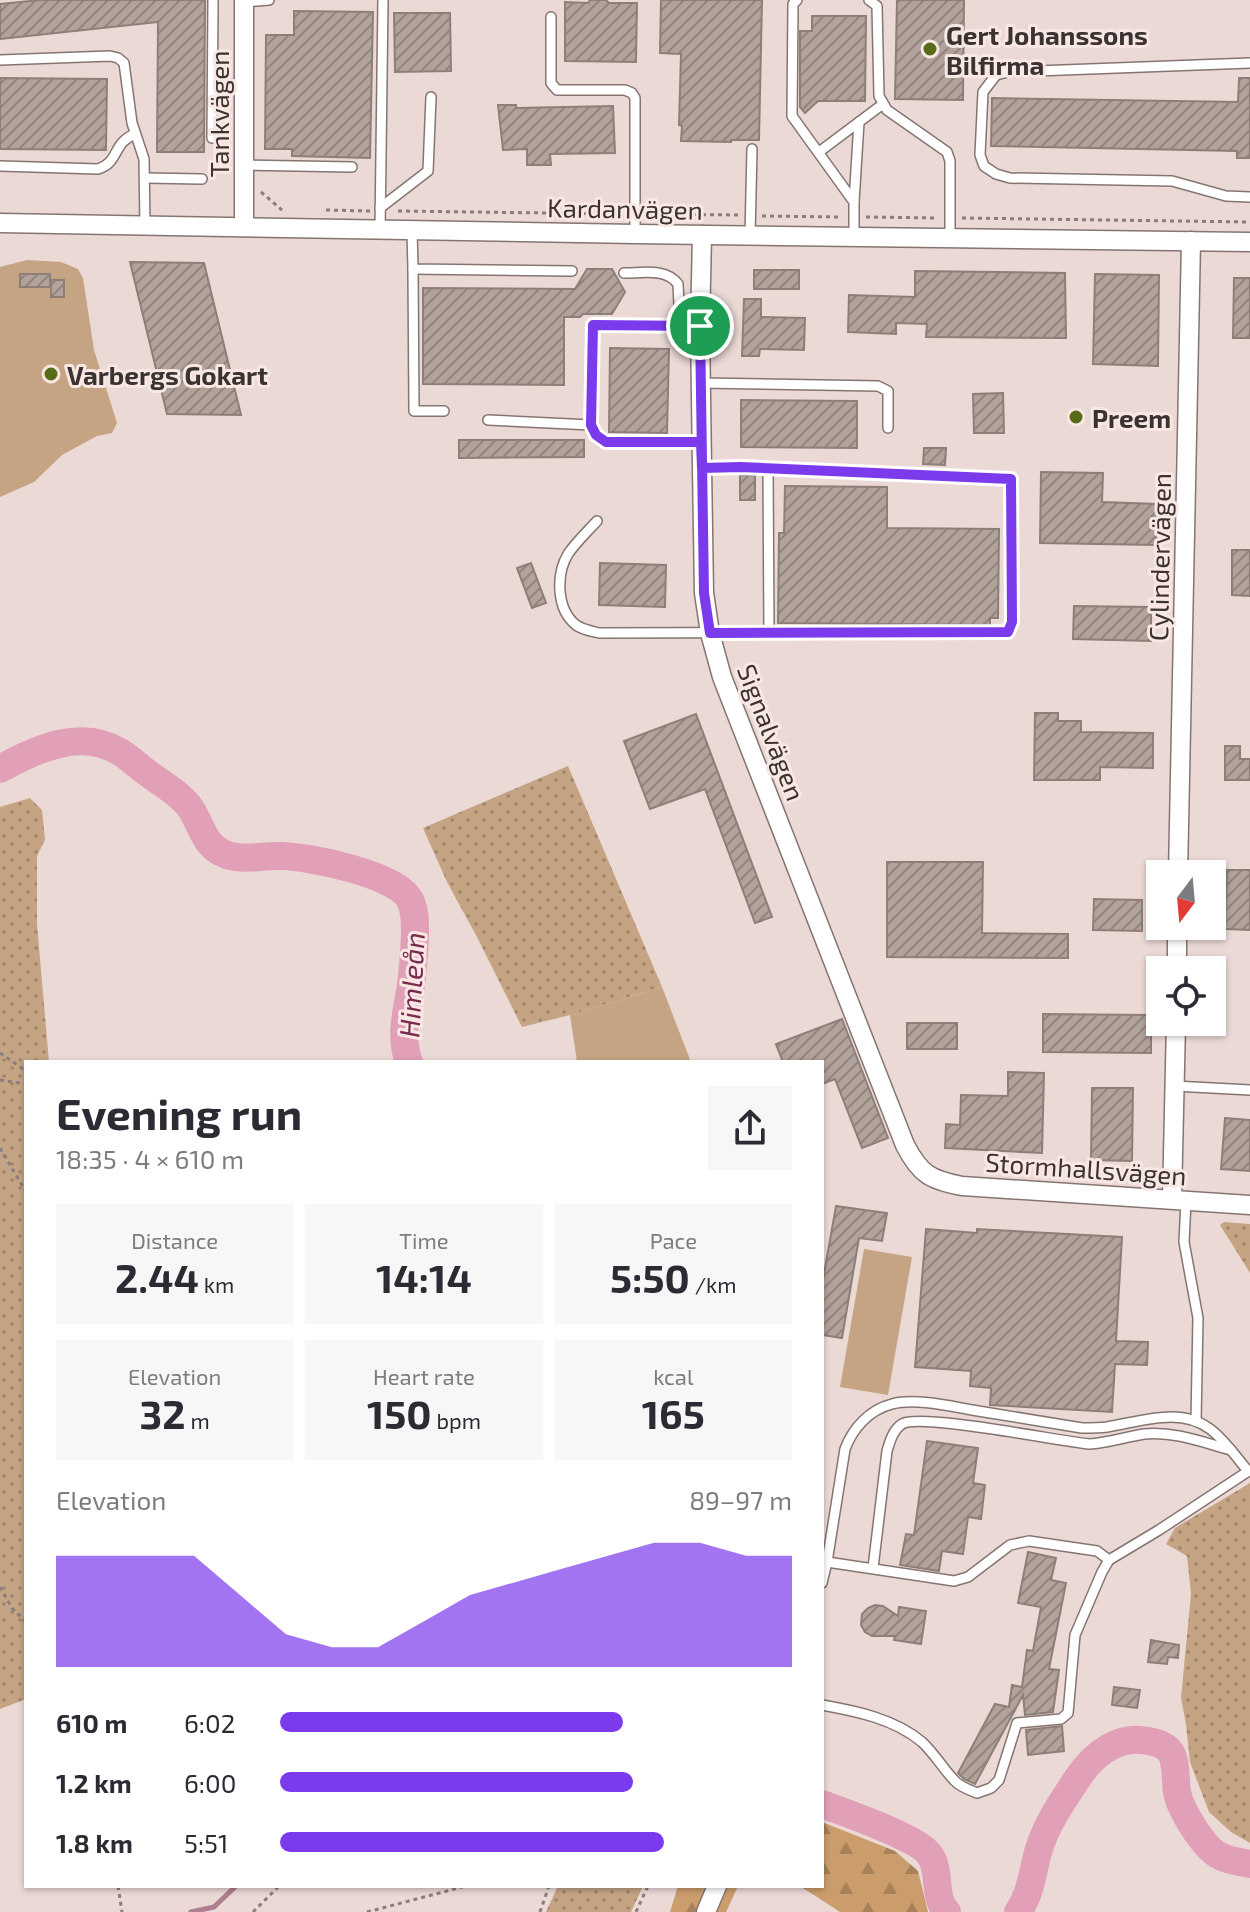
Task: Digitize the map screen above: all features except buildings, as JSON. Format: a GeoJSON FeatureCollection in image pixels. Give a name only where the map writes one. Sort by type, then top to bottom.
{"type":"FeatureCollection","features":[{"type":"Feature","properties":{"kind":"street","name":"Tankvägen"},"geometry":{"type":"LineString","coordinates":[[244,1],[244,227]]}},
{"type":"Feature","properties":{"kind":"street","name":"Kardanvägen"},"geometry":{"type":"LineString","coordinates":[[0,223],[1250,242]]}},
{"type":"Feature","properties":{"kind":"street","name":"Signalvägen"},"geometry":{"type":"LineString","coordinates":[[702,235],[700,383],[704,593],[710,633],[727,690],[887,1102],[905,1145],[922,1172]]}},
{"type":"Feature","properties":{"kind":"street","name":"Cylindervägen"},"geometry":{"type":"LineString","coordinates":[[1178,860],[1191,241]]}},
{"type":"Feature","properties":{"kind":"street"},"geometry":{"type":"LineString","coordinates":[[1176,1036],[1174,1086],[1179,1199]]}},
{"type":"Feature","properties":{"kind":"street","name":"Stormhallsvägen"},"geometry":{"type":"LineString","coordinates":[[922,1172],[944,1183],[962,1186],[1250,1205]]}},
{"type":"Feature","properties":{"kind":"street"},"geometry":{"type":"LineString","coordinates":[[706,1912],[716,1888]]}},
{"type":"Feature","properties":{"kind":"lane"},"geometry":{"type":"LineString","coordinates":[[212,138],[213,0]]}},
{"type":"Feature","properties":{"kind":"lane"},"geometry":{"type":"LineString","coordinates":[[244,1],[269,0]]}},
{"type":"Feature","properties":{"kind":"lane"},"geometry":{"type":"LineString","coordinates":[[380,230],[383,0]]}},
{"type":"Feature","properties":{"kind":"lane"},"geometry":{"type":"LineString","coordinates":[[797,0],[793,4],[792,116],[854,202]]}},
{"type":"Feature","properties":{"kind":"lane"},"geometry":{"type":"LineString","coordinates":[[873,1],[877,6],[879,96],[887,110],[947,152],[950,161],[950,238]]}},
{"type":"Feature","properties":{"kind":"lane"},"geometry":{"type":"LineString","coordinates":[[551,17],[553,87],[557,90],[625,90],[635,98],[635,234]]}},
{"type":"Feature","properties":{"kind":"lane"},"geometry":{"type":"LineString","coordinates":[[0,60],[110,56],[124,63],[135,134],[142,151],[145,226]]}},
{"type":"Feature","properties":{"kind":"lane"},"geometry":{"type":"LineString","coordinates":[[1250,63],[1008,72],[996,75],[983,92],[980,155],[984,166],[1010,178],[1172,181],[1226,196],[1250,197]]}},
{"type":"Feature","properties":{"kind":"lane"},"geometry":{"type":"LineString","coordinates":[[213,84],[244,84]]}},
{"type":"Feature","properties":{"kind":"lane"},"geometry":{"type":"LineString","coordinates":[[380,208],[428,171],[431,97]]}},
{"type":"Feature","properties":{"kind":"lane"},"geometry":{"type":"LineString","coordinates":[[819,152],[883,104]]}},
{"type":"Feature","properties":{"kind":"lane"},"geometry":{"type":"LineString","coordinates":[[854,237],[859,122]]}},
{"type":"Feature","properties":{"kind":"lane"},"geometry":{"type":"LineString","coordinates":[[0,166],[98,169],[106,167],[121,142],[135,134]]}},
{"type":"Feature","properties":{"kind":"lane"},"geometry":{"type":"LineString","coordinates":[[750,236],[752,149]]}},
{"type":"Feature","properties":{"kind":"lane"},"geometry":{"type":"LineString","coordinates":[[244,165],[352,167]]}},
{"type":"Feature","properties":{"kind":"lane"},"geometry":{"type":"LineString","coordinates":[[145,178],[202,179]]}},
{"type":"Feature","properties":{"kind":"lane"},"geometry":{"type":"LineString","coordinates":[[412,230],[414,411],[444,411]]}},
{"type":"Feature","properties":{"kind":"lane"},"geometry":{"type":"LineString","coordinates":[[413,269],[572,271]]}},
{"type":"Feature","properties":{"kind":"lane"},"geometry":{"type":"LineString","coordinates":[[624,273],[663,273],[674,279],[678,284],[680,326]]}},
{"type":"Feature","properties":{"kind":"lane"},"geometry":{"type":"LineString","coordinates":[[700,326],[593,325],[591,425],[596,435],[606,442],[701,442]]}},
{"type":"Feature","properties":{"kind":"lane"},"geometry":{"type":"LineString","coordinates":[[700,383],[878,386],[888,391],[888,428]]}},
{"type":"Feature","properties":{"kind":"lane"},"geometry":{"type":"LineString","coordinates":[[488,420],[591,425]]}},
{"type":"Feature","properties":{"kind":"lane"},"geometry":{"type":"LineString","coordinates":[[597,521],[569,554],[559,580],[563,603],[573,623],[584,630],[599,633],[1008,632],[1012,622],[1011,479],[702,468]]}},
{"type":"Feature","properties":{"kind":"lane"},"geometry":{"type":"LineString","coordinates":[[768,468],[769,633]]}},
{"type":"Feature","properties":{"kind":"lane"},"geometry":{"type":"LineString","coordinates":[[1174,1086],[1250,1090]]}},
{"type":"Feature","properties":{"kind":"lane"},"geometry":{"type":"LineString","coordinates":[[1179,1199],[1198,1318],[1196,1421]]}},
{"type":"Feature","properties":{"kind":"lane"},"geometry":{"type":"LineString","coordinates":[[824,1575],[850,1435],[862,1421],[891,1404],[941,1405],[1082,1428],[1105,1428],[1159,1417],[1183,1418],[1196,1421],[1216,1434],[1249,1471],[1109,1560],[1075,1635],[1068,1713],[1061,1719],[1017,1723],[999,1780],[991,1788],[977,1793],[957,1784],[920,1740],[896,1727],[860,1712],[824,1705]]}},
{"type":"Feature","properties":{"kind":"lane"},"geometry":{"type":"LineString","coordinates":[[873,1568],[887,1451],[891,1437],[904,1423],[918,1420],[948,1423],[1089,1444],[1142,1435],[1179,1435],[1231,1450]]}},
{"type":"Feature","properties":{"kind":"lane"},"geometry":{"type":"LineString","coordinates":[[827,1562],[954,1581],[968,1577],[1010,1545],[1029,1541],[1097,1551],[1109,1560]]}},
{"type":"Feature","properties":{"kind":"path"},"geometry":{"type":"LineString","coordinates":[[0,1053],[24,1070]]}},
{"type":"Feature","properties":{"kind":"path"},"geometry":{"type":"LineString","coordinates":[[0,1080],[24,1084]]}},
{"type":"Feature","properties":{"kind":"path"},"geometry":{"type":"LineString","coordinates":[[0,1148],[24,1189]]}},
{"type":"Feature","properties":{"kind":"path"},"geometry":{"type":"LineString","coordinates":[[0,1587],[12,1608],[24,1620]]}},
{"type":"Feature","properties":{"kind":"path"},"geometry":{"type":"LineString","coordinates":[[118,1888],[122,1912]]}},
{"type":"Feature","properties":{"kind":"path"},"geometry":{"type":"LineString","coordinates":[[253,1912],[277,1888]]}},
{"type":"Feature","properties":{"kind":"path"},"geometry":{"type":"LineString","coordinates":[[367,1912],[458,1888]]}},
{"type":"Feature","properties":{"kind":"path"},"geometry":{"type":"LineString","coordinates":[[540,1912],[548,1888]]}},
{"type":"Feature","properties":{"kind":"path"},"geometry":{"type":"LineString","coordinates":[[636,1912],[647,1888]]}},
{"type":"Feature","properties":{"kind":"shaded area","name":"Varbergs Gokart"},"geometry":{"type":"Polygon","coordinates":[[[27,260],[61,262],[78,269],[83,278],[94,350],[117,423],[112,433],[97,436],[62,455],[34,482],[0,497],[0,267],[27,260]]]}},
{"type":"Feature","properties":{"kind":"shaded area"},"geometry":{"type":"Polygon","coordinates":[[[568,766],[662,987],[522,1027],[447,882],[423,828],[568,766]]]}},
{"type":"Feature","properties":{"kind":"shaded area"},"geometry":{"type":"Polygon","coordinates":[[[30,798],[42,810],[45,840],[37,856],[37,924],[49,1060],[24,1060],[24,1700],[0,1709],[0,807],[30,798]]]}},
{"type":"Feature","properties":{"kind":"shaded area"},"geometry":{"type":"Polygon","coordinates":[[[662,987],[690,1060],[577,1060],[570,1015],[662,987]]]}},
{"type":"Feature","properties":{"kind":"shaded area"},"geometry":{"type":"Polygon","coordinates":[[[1224,1222],[1250,1224],[1250,1273],[1220,1225],[1224,1222]]]}},
{"type":"Feature","properties":{"kind":"shaded area"},"geometry":{"type":"Polygon","coordinates":[[[864,1249],[912,1257],[888,1395],[840,1387],[864,1249]]]}},
{"type":"Feature","properties":{"kind":"shaded area"},"geometry":{"type":"Polygon","coordinates":[[[1250,1483],[1250,1843],[1231,1832],[1209,1812],[1190,1762],[1181,1698],[1191,1594],[1187,1556],[1166,1544],[1175,1528],[1250,1483]]]}},
{"type":"Feature","properties":{"kind":"shaded area"},"geometry":{"type":"Polygon","coordinates":[[[557,1888],[642,1888],[631,1912],[546,1912],[557,1888]]]}},
{"type":"Feature","properties":{"kind":"green space"},"geometry":{"type":"Polygon","coordinates":[[[824,1823],[895,1851],[918,1871],[928,1912],[840,1912],[803,1888],[824,1888],[824,1823]]]}},
{"type":"Feature","properties":{"kind":"green space"},"geometry":{"type":"Polygon","coordinates":[[[677,1888],[737,1888],[726,1912],[670,1912],[677,1888]]]}},
{"type":"Feature","properties":{"kind":"waterway","name":"Himleån"},"geometry":{"type":"LineString","coordinates":[[0,769],[59,744],[90,742],[105,745],[124,754],[182,799],[208,841],[227,855],[312,860],[371,875],[402,891],[412,904],[415,922],[404,1033],[408,1060]]}},
{"type":"Feature","properties":{"kind":"waterway","name":"Himleån"},"geometry":{"type":"LineString","coordinates":[[1018,1912],[1029,1889],[1042,1839],[1066,1796],[1100,1753],[1130,1740],[1153,1742],[1169,1750],[1175,1764],[1179,1799],[1200,1837],[1220,1856],[1250,1864]]}},
{"type":"Feature","properties":{"kind":"waterway","name":"Himleån"},"geometry":{"type":"LineString","coordinates":[[824,1805],[922,1847],[933,1860],[940,1899],[947,1912]]}},
{"type":"Feature","properties":{"kind":"waterway"},"geometry":{"type":"LineString","coordinates":[[191,1912],[214,1907],[234,1888]]}},
{"type":"Feature","properties":{"kind":"place","name":"Gert Johanssons Bilfirma"},"geometry":{"type":"Point","coordinates":[930,49]}},
{"type":"Feature","properties":{"kind":"place","name":"Varbergs Gokart"},"geometry":{"type":"Point","coordinates":[51,374]}},
{"type":"Feature","properties":{"kind":"place","name":"Preem"},"geometry":{"type":"Point","coordinates":[1076,417]}},
{"type":"Feature","properties":{"kind":"route"},"geometry":{"type":"LineString","coordinates":[[700,326],[593,325],[591,425],[596,435],[606,442],[701,442],[702,468],[1011,479],[1012,622],[1008,632],[710,633],[704,593],[702,468],[700,326]]}}]}
